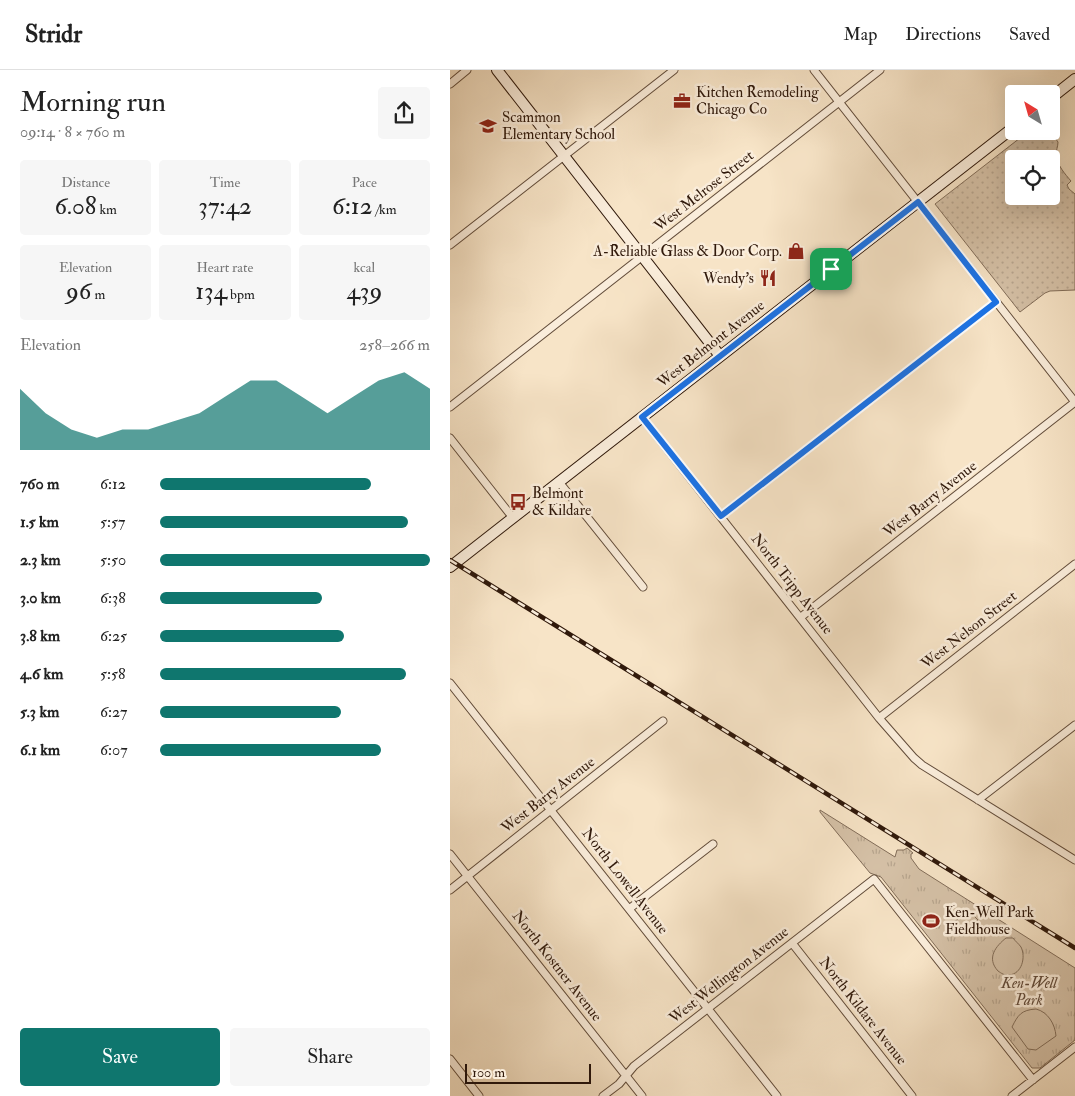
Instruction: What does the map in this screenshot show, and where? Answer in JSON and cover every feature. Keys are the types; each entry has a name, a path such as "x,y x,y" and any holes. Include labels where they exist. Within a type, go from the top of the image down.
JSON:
{"main road":[{"path":"497,70 720,356"},
{"path":"1060,91 1075,79"},
{"name":"West Belmont Avenue","path":"450,567 1005,134"}],"street":[{"path":"450,84 467,70"},
{"path":"450,244 674,70"},
{"path":"814,70 1075,402"},
{"name":"West Melrose Street","path":"450,408 880,70"},
{"path":"721,516 996,302"},
{"name":"West Barry Avenue","path":"801,618 1075,402"},
{"name":"North Tripp Avenue","path":"642,417 879,718 914,758 922,765 1075,860"},
{"path":"450,438 513,518"},
{"path":"559,482 643,587"},
{"name":"West Nelson Street","path":"879,718 1075,564"},
{"name":"North Lowell Avenue","path":"450,682 777,1096"},
{"name":"West Barry Avenue","path":"450,890 664,721"},
{"path":"978,800 1075,725"},
{"path":"629,908 713,844"},
{"name":"North Kostner Avenue","path":"450,854 642,1096"},
{"name":"West Wellington Avenue","path":"603,1096 619,1084 634,1066 874,879 1033,1080"},
{"name":"North Kildare Avenue","path":"792,943 912,1096"},
{"path":"1012,1096 1075,1047"},
{"path":"450,1059 479,1096"}],"green space":[{"path":"1017,140 1057,140 1057,150 1005,150 1005,205 1060,205 1060,166 1071,181 1067,185 1069,189 1075,194 1075,290 1045,293 1020,312 935,204"},
{"name":"Ken-Well Park","path":"820,810 895,857 897,850 907,848 913,853 911,858 919,869 1075,968 1075,1040 1040,1068 1032,1068 881,877 870,873"},
{"path":"968,910 978,920 959,936 950,926"},
{"path":"1006,938 1013,938 1021,947 1023,955 1022,964 1017,972 1008,975 998,971 993,961 996,949"},
{"path":"1036,1009 1050,1019 1056,1036 1036,1050 1028,1049 1012,1027 1021,1014"}],"railway":[{"path":"450,560 1075,948"}],"place":[{"name":"Kitchen Remodeling Chicago Co","path":"682,101"},
{"name":"Scammon Elementary School","path":"488,126"},
{"name":"A-Reliable Glass & Door Corp.","path":"796,251"},
{"name":"Wendy's","path":"768,278"},
{"name":"Belmont & Kildare","path":"518,502"},
{"name":"Ken-Well Park Fieldhouse","path":"931,921"}],"route":[{"path":"918,202 996,302 721,516 642,417 831,269 918,202"}]}
